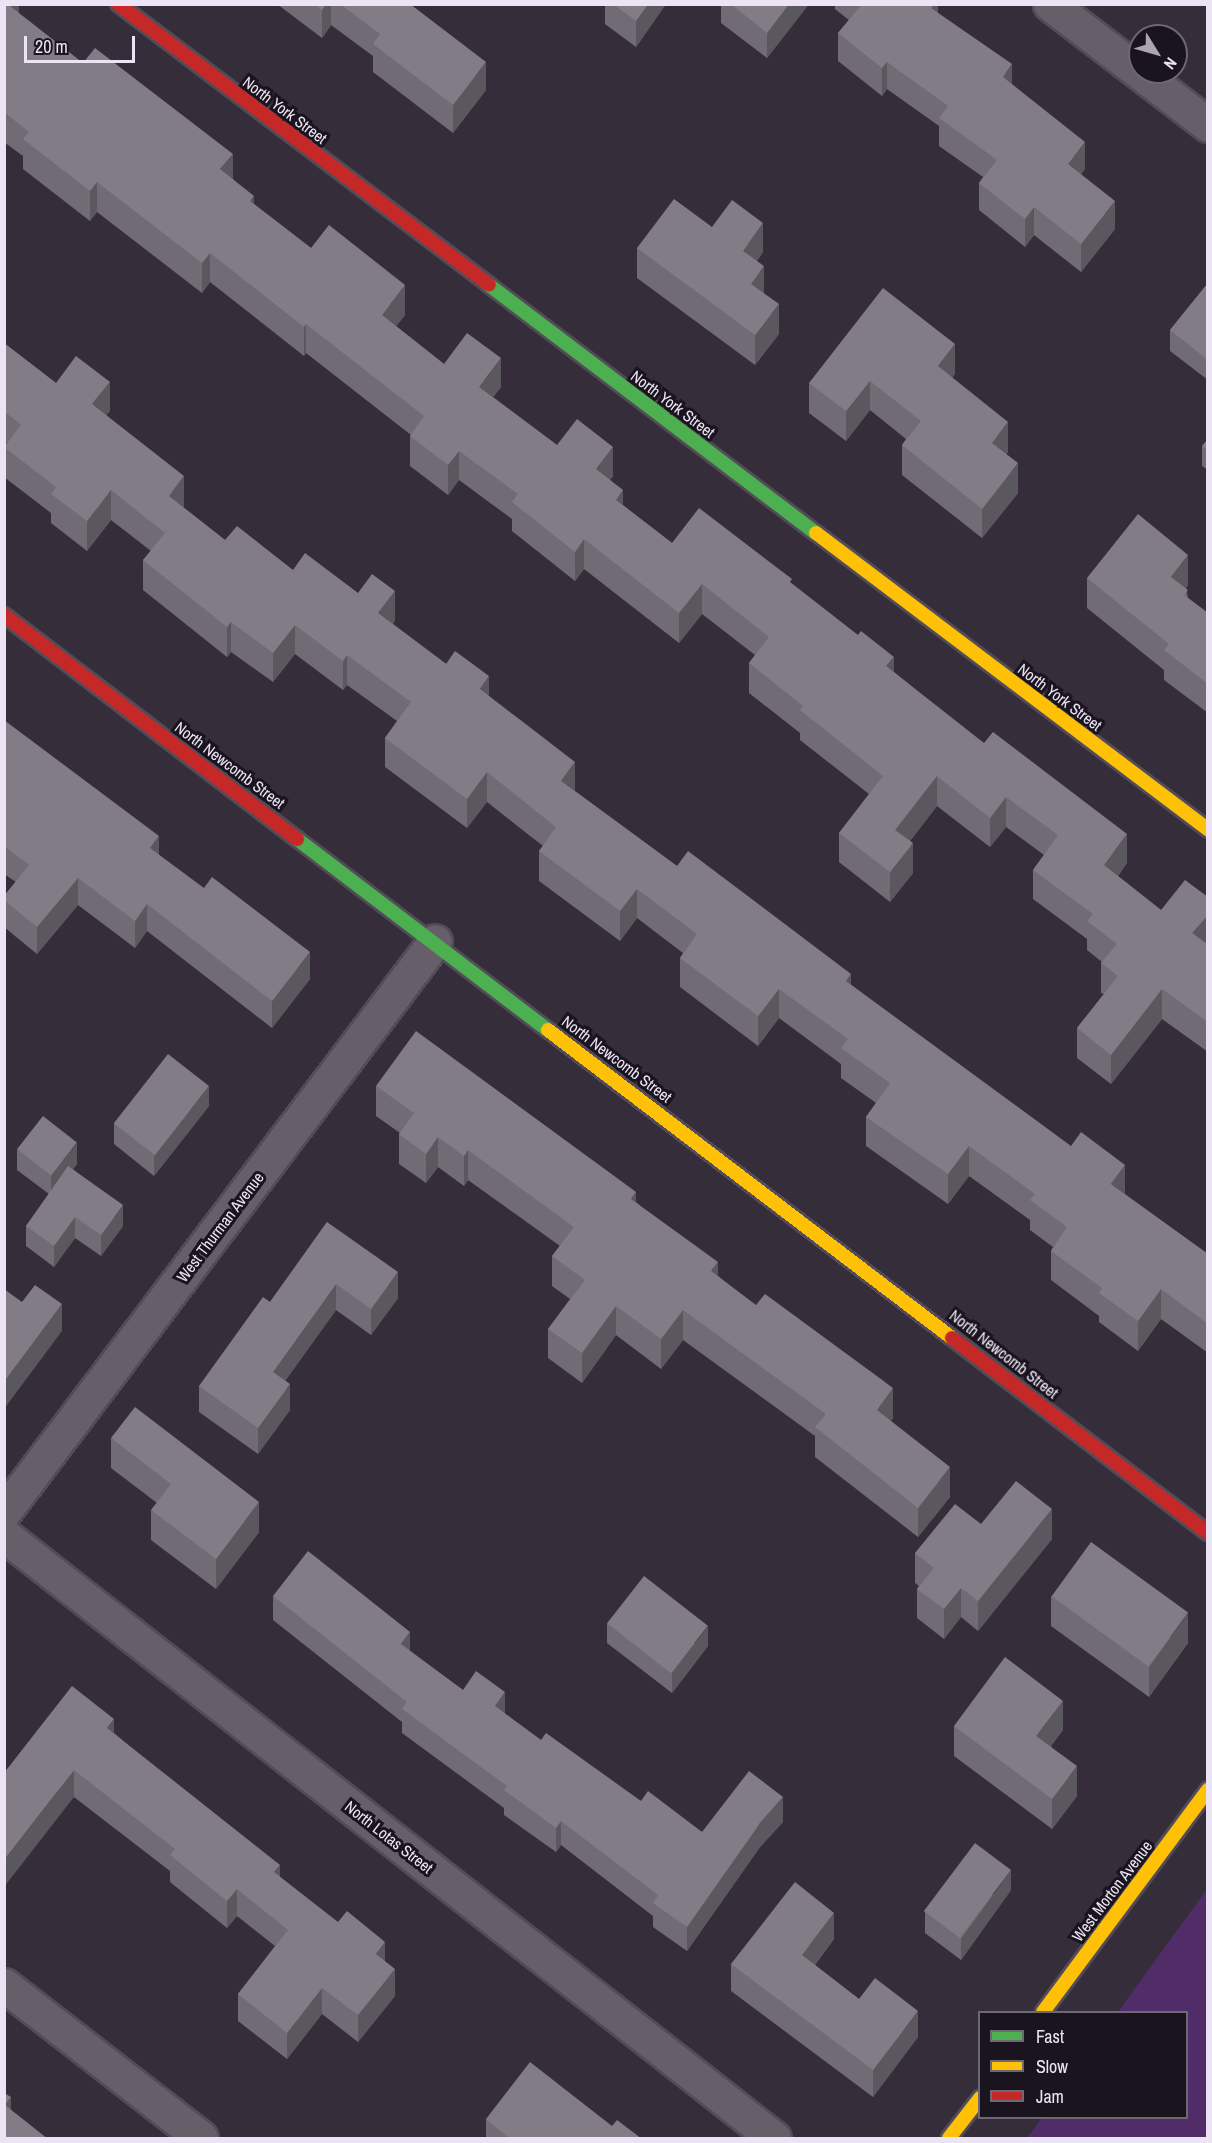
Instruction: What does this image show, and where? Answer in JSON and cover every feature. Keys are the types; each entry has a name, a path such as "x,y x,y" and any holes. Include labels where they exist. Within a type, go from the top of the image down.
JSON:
{"main road":[{"name":"North York Street","path":"118,4 1208,830"},
{"name":"North Newcomb Street","path":"4,615 435,941 1208,1533"},
{"name":"West Morton Avenue","path":"1044,2011 1208,1790"},
{"path":"949,2139 978,2101"}],"street":[{"path":"1050,4 1208,125"},
{"name":"West Thurman Avenue","path":"4,1512 435,941"},
{"name":"North Lotas Street","path":"4,1535 774,2139"},
{"path":"4,1985 201,2139"}],"shaded area":[{"path":"1207,1889 1207,2138 1027,2138 1041,2119 1188,2119 1188,2011 1119,2011"}],"building":[{"path":"4,4 11,4 10,6 83,63 95,48 233,154 220,169 254,196 250,201 311,248 329,225 405,285 382,315 444,364 467,333 501,358 479,387 557,445 577,419 613,447 596,469 623,490 616,500 672,543 699,508 792,579 790,582 858,635 861,631 894,657 886,666 984,743 993,732 1127,834 1104,865 1161,910 1185,880 1208,897 1208,915 1192,933 1208,945 1208,1022 1162,989 1111,1055 1077,1028 1118,976 1101,963 1117,944 1087,921 1093,914 1033,870 1058,835 1006,797 990,818 937,776 895,830 913,843 890,872 839,833 883,776 800,710 803,706 749,663 769,637 702,584 679,613 584,539 575,552 512,502 518,494 459,451 448,465 410,436 424,416 306,324 304,327 210,253 202,263 97,182 90,191 23,139 29,132 4,112"},
{"path":"314,4 326,4 322,10"},
{"path":"340,4 410,4 486,62 453,105 373,44 380,34"},
{"path":"613,4 648,4 636,21"},
{"path":"731,4 789,4 767,33"},
{"path":"862,4 934,4 931,8 1012,64 1003,77 1085,142 1068,164 1115,201 1081,244 1034,207 1025,219 979,183 997,160 939,118 948,106 887,62 882,68 838,33"},
{"path":"674,199 712,227 732,200 763,223 743,251 764,266 751,284 779,304 755,335 637,248"},
{"path":"1208,283 1208,360 1170,330"},
{"path":"883,288 955,344 938,366 1008,422 992,443 1018,463 982,509 902,445 921,421 870,381 846,411 809,383"},
{"path":"4,343 56,383 76,356 110,382 92,404 184,476 169,496 225,540 237,526 293,570 305,553 358,593 372,574 395,591 378,613 446,664 455,651 489,676 480,689 575,762 561,781 677,866 688,851 851,974 846,981 1071,1146 1081,1132 1125,1165 1111,1184 1208,1254 1208,1324 1161,1289 1138,1321 1099,1293 1102,1288 1051,1251 1067,1227 1030,1200 1035,1194 969,1146 948,1174 866,1117 890,1083 841,1048 848,1039 779,989 758,1016 680,958 697,934 637,889 620,911 539,851 556,827 487,772 467,799 385,738 411,702 347,655 343,661 295,625 273,653 231,622 227,627 143,560 165,533 111,490 87,521 51,494 56,487 4,447 21,425 4,411"},
{"path":"1208,439 1208,450 1202,446"},
{"path":"1138,514 1188,555 1171,577 1188,590 1184,595 1208,613 1208,684 1164,650 1169,644 1087,578"},
{"path":"4,720 159,836 150,848 204,888 212,877 310,952 272,1001 147,904 135,921 78,878 37,927 4,900 4,896 29,865 4,846 4,821 7,818 4,816"},
{"path":"416,1031 636,1192 631,1199 718,1262 711,1271 756,1305 765,1294 893,1388 877,1410 950,1467 918,1508 815,1427 826,1414 683,1310 661,1339 616,1306 582,1353 548,1329 585,1280 552,1256 574,1227 468,1150 464,1156 438,1137 426,1154 399,1134 414,1113 376,1086"},
{"path":"168,1054 209,1086 155,1155 114,1123"},
{"path":"43,1116 77,1142 51,1176 17,1149"},
{"path":"68,1166 123,1205 101,1235 75,1217 54,1246 26,1226"},
{"path":"327,1222 398,1272 371,1309 336,1284 273,1372 290,1384 258,1428 199,1386 263,1297 270,1302"},
{"path":"35,1285 62,1304 4,1382 4,1289 22,1302"},
{"path":"135,1407 259,1502 216,1559 151,1510 171,1484 111,1438"},
{"path":"1016,1481 1052,1509 978,1601 961,1588 944,1609 917,1589 934,1568 915,1553 955,1504 981,1524"},
{"path":"1091,1542 1188,1613 1149,1667 1052,1596"},
{"path":"308,1551 410,1632 401,1644 463,1690 476,1671 505,1692 495,1706 541,1740 546,1733 641,1801 648,1791 702,1832 749,1771 783,1797 760,1823 687,1927 653,1903 658,1895 561,1821 556,1828 504,1790 507,1786 402,1709 407,1702 273,1596"},
{"path":"644,1576 708,1626 671,1673 607,1623"},
{"path":"1005,1657 1063,1701 1036,1736 1077,1766 1052,1799 954,1726"},
{"path":"72,1686 114,1719 107,1728 280,1865 274,1872 338,1922 347,1911 385,1942 376,1954 395,1969 358,2015 322,1988 287,2033 238,1994 288,1930 237,1889 227,1901 170,1855 175,1849 74,1770 4,1860 4,1773"},
{"path":"975,1843 1011,1870 960,1938 924,1911"},
{"path":"795,1882 834,1913 802,1955 859,1999 875,1978 918,2011 873,2070 731,1964"},
{"path":"530,2062 612,2126 617,2120 642,2139 510,2139 486,2119"},
{"path":"4,2093 11,2097 5,2105 48,2139 4,2139"}],"traffic: fast":[{"path":"489,285 816,533"},
{"path":"297,839 548,1030"}],"traffic: slow":[{"path":"816,533 1208,830"},
{"path":"548,1030 952,1338"},
{"path":"1044,2011 1208,1790"},
{"path":"949,2138 978,2101"}],"traffic: jam":[{"path":"118,4 489,285"},
{"path":"4,615 297,839"},
{"path":"952,1338 1208,1533"}]}
